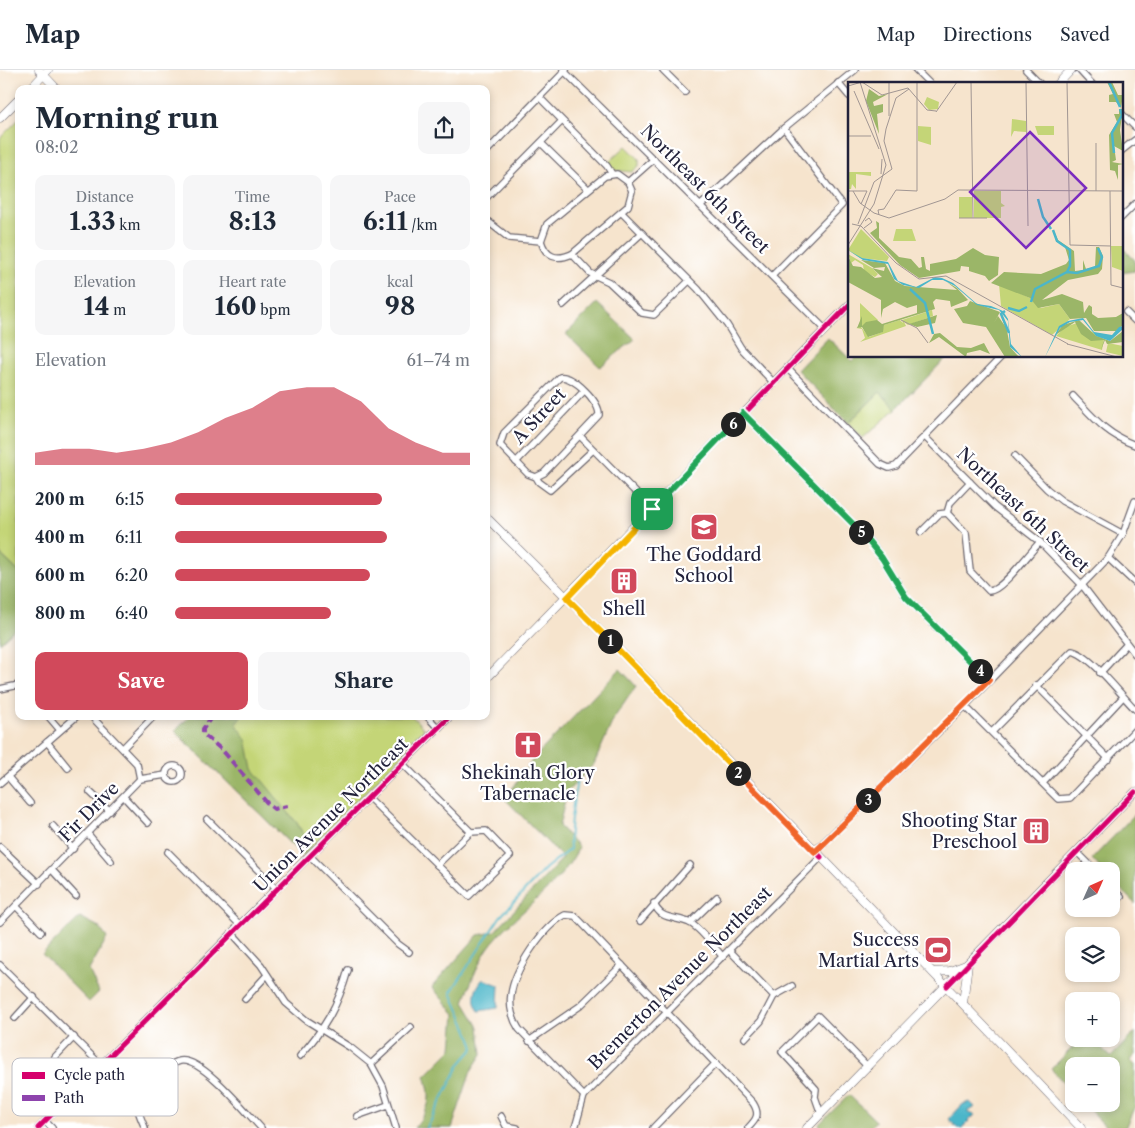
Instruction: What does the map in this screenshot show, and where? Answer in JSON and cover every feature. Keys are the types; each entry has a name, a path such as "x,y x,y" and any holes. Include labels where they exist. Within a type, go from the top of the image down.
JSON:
{"main road":[{"path":"1060,82 1071,70"},
{"path":"33,85 43,72 54,85"},
{"path":"0,118 15,104"},
{"path":"490,675 567,598 848,306"},
{"path":"490,522 567,598 947,986 1081,1128"},
{"name":"Union Avenue Northeast","path":"232,933 446,720"},
{"path":"807,1128 1135,792"},
{"path":"933,972 950,971 968,964"},
{"path":"963,1003 968,964"}],"street":[{"path":"662,70 685,92"},
{"path":"701,205 784,128 854,70"},
{"path":"916,70 928,82"},
{"path":"1026,70 1038,82"},
{"path":"1079,70 1090,82"},
{"path":"490,148 564,71"},
{"name":"Northeast 6th Street","path":"564,71 825,329"},
{"path":"838,83 848,95"},
{"path":"540,98 561,122 607,166 612,174 623,177 628,182 631,195 628,206 572,254 564,258 552,257 544,250 541,241 547,224 588,189 612,174"},
{"path":"1122,114 1135,127"},
{"path":"490,194 561,122"},
{"path":"772,276 842,205 784,128"},
{"path":"1122,150 1135,140"},
{"path":"541,143 588,189"},
{"path":"628,182 654,159"},
{"path":"1122,217 1135,204"},
{"path":"621,212 689,281 727,325 741,348 773,382"},
{"path":"490,223 509,238 541,241"},
{"path":"563,305 642,233"},
{"path":"572,254 596,276 609,282 642,313 654,315 689,281"},
{"path":"1126,312 1135,321"},
{"path":"787,368 880,464 889,468 896,466 1000,358"},
{"path":"536,477 544,473 580,436 597,418 599,411 596,403 571,379 564,376 557,379 504,434 500,441 502,448 528,474 536,477 547,490 554,489 593,450"},
{"name":"A Street","path":"516,462 584,391"},
{"path":"1074,396 1113,436 1135,445"},
{"path":"743,413 865,536 882,558 906,597 989,680"},
{"path":"580,436 652,509"},
{"name":"Northeast 6th Street","path":"925,437 995,507 1040,542 1082,585 1126,645 1135,654"},
{"path":"1015,456 1047,490 1062,501 1123,534"},
{"path":"946,512 950,503 970,482"},
{"name":"Bremerton Avenue Northeast","path":"584,1096 723,957 818,854 1108,558 1123,534 1135,501"},
{"path":"921,532 939,514 946,512"},
{"path":"946,512 966,533 970,571 988,591 993,591 1006,581 1040,542"},
{"path":"1108,558 1135,583"},
{"path":"1100,672 1126,645"},
{"path":"992,732 1072,651 1082,654 1135,709"},
{"path":"0,689 15,686"},
{"path":"1036,686 1109,758"},
{"path":"1042,783 1124,697"},
{"path":"965,706 1058,799 1064,800 1070,798 1135,730"},
{"path":"51,720 60,730"},
{"path":"0,784 72,720"},
{"name":"Fir Drive","path":"0,922 140,779 137,764 95,720"},
{"path":"123,748 150,720"},
{"path":"431,720 438,728"},
{"path":"47,742 68,768"},
{"path":"402,763 471,832"},
{"path":"140,779 166,775"},
{"path":"8,777 30,803"},
{"path":"90,792 110,811"},
{"path":"124,797 148,824"},
{"path":"368,797 469,896 510,856 486,831 471,832 438,865"},
{"path":"207,819 277,889"},
{"path":"53,826 73,849"},
{"path":"88,834 111,861"},
{"path":"1,850 38,884"},
{"path":"168,852 240,924"},
{"path":"1077,852 1087,862"},
{"path":"310,856 398,944 409,952"},
{"path":"640,920 690,865"},
{"path":"52,870 76,896"},
{"path":"690,923 717,897"},
{"path":"654,903 656,909 662,915 690,923 723,957"},
{"path":"16,906 41,932"},
{"path":"576,1128 584,1096 529,1040 514,1022 512,1012 512,989 530,949 562,917 570,915 580,921 753,1103 758,1113 756,1120 748,1128"},
{"path":"107,1058 232,933 261,965 286,1003 306,1020 352,1048 371,1064 383,1086 396,1128"},
{"path":"729,950 774,996"},
{"path":"0,965 94,1058"},
{"path":"529,1040 575,1010 622,965"},
{"path":"300,1056 322,1031 343,987 348,970"},
{"path":"244,1000 267,975"},
{"path":"745,1038 762,1021 774,996 792,986"},
{"path":"15,1018 34,997"},
{"path":"821,1114 816,1102 816,1089 782,1052 818,1016 868,1067"},
{"path":"371,1064 410,1026"},
{"path":"55,1057 74,1037"},
{"path":"178,1062 190,1061 204,1070 261,1128"},
{"path":"653,1128 716,1064"},
{"path":"357,1116 388,1105"},
{"path":"38,1128 50,1116"},
{"path":"140,1116 145,1128"},
{"path":"501,1116 505,1127 517,1128"},
{"path":"45,1121 52,1128"}],"green space":[{"path":"15,123 15,568 0,554 0,138"},
{"path":"626,146 639,159 639,166 632,172 611,170 608,163"},
{"path":"1122,247 1135,260 1135,271 1122,273"},
{"path":"597,303 635,339 600,367 566,334"},
{"path":"828,338 852,361 855,358 946,358 896,409 880,392 848,423 797,370"},
{"path":"880,392 896,409 863,438 848,423"},
{"path":"0,554 15,568 15,629 0,643"},
{"path":"620,669 636,686 614,718 594,764 567,792 559,826 579,847 563,872 493,942 470,984 464,1002 479,1027 482,1054 471,1071 452,1128 414,1128 423,1116 428,1104 429,1091 425,1076 452,1049 455,1014 432,987 478,935 494,932 563,858 505,799 534,758"},
{"path":"186,720 416,720 426,731 303,856 175,731"},
{"path":"186,720 239,720 236,724 247,739 253,769 297,823 311,847 303,856 175,731"},
{"path":"1135,814 1135,904 1120,888 1120,862 1095,862 1092,859"},
{"path":"80,917 99,927 107,938 89,970 99,992 89,1002 42,954"},
{"path":"1135,1032 1135,1055 1130,1060 1135,1065 1135,1106 1125,1128 1107,1128 1092,1112 1120,1112 1120,1057 1111,1057"},
{"path":"1073,1047 1100,1047 1111,1057 1065,1057 1065,1084 1051,1069"},
{"path":"849,1095 876,1121 869,1128 822,1128 819,1124"}],"water":[{"path":"483,979 499,985 498,1008 479,1011 475,1003 475,994"},
{"path":"970,1102 975,1107 968,1111 968,1113 975,1115 962,1128 957,1128 949,1119 963,1104"}],"waterway":[{"path":"427,1128 460,1064 474,1048 451,992 500,917 546,868 570,849 571,823 577,779"}],"marked path":[{"path":"209,720 203,729 203,734 223,751 268,804 274,809 287,806"}],"cycle path":[{"path":"604,559 848,306"},
{"path":"567,598 821,857"},
{"path":"108,1058 446,720"},
{"path":"947,986 1135,792"},
{"path":"38,1128 50,1116"}],"place":[{"name":"The Goddard School","path":"704,527"},
{"name":"Shell","path":"624,581"},
{"name":"Shekinah Glory Tabernacle","path":"528,745"},
{"name":"Shooting Star Preschool","path":"1036,831"},
{"name":"Success Martial Arts","path":"938,950"}],"route":[{"path":"743,413 865,536 882,558 906,597 989,680 965,706 815,852 567,598 652,509 743,413"}]}
